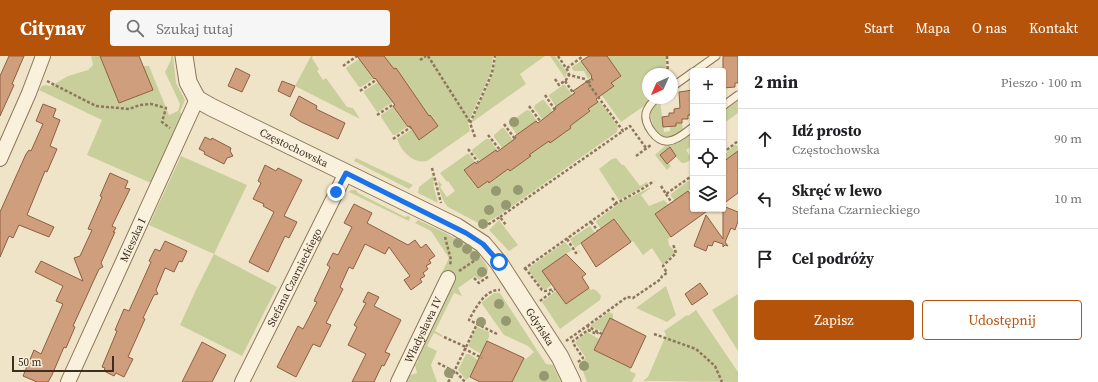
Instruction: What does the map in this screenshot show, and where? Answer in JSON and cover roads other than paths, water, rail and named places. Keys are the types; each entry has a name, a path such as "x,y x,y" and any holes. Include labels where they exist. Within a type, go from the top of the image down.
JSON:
{"street":[{"path":"0,159 29,93 43,56"},
{"path":"184,56 188,82 197,98"},
{"name":"Mieszka I","path":"68,382 197,98"},
{"name":"Częstochowska","path":"197,98 211,107 466,233 488,250 498,273"},
{"name":"Stefana Czarnieckiego","path":"242,382 346,173"},
{"name":"Gdyńska","path":"498,273 560,357 572,382"},
{"name":"Władysława IV","path":"398,382 448,278"}],"lane":[{"path":"700,68 716,56"},
{"path":"678,83 690,75"},
{"path":"726,104 738,95"},
{"path":"650,104 646,112 646,119 651,131 663,141 673,140 690,129"}]}
